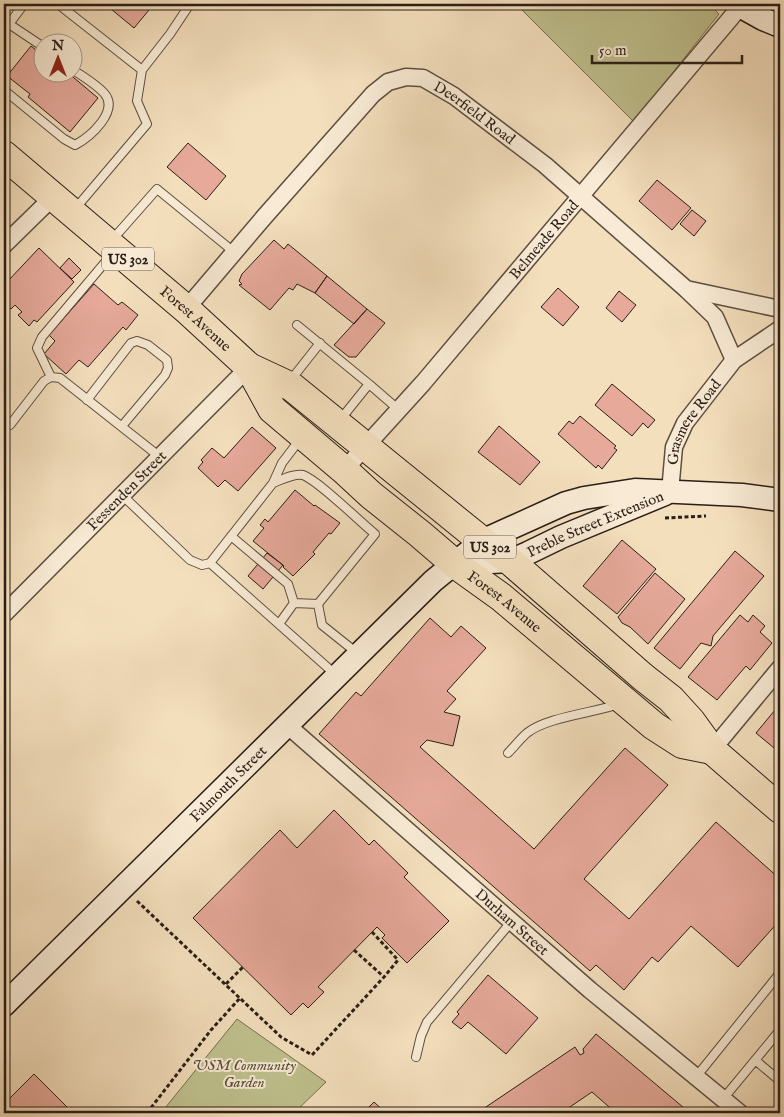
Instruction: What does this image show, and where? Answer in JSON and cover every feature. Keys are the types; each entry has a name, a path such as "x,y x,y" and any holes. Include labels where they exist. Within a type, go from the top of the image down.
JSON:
{"highway":[{"name":"Forest Avenue","path":"4,155 186,309 249,367 287,385 338,423 482,541 510,561 643,677 671,699 691,721 712,750 780,809"},
{"name":"Forest Avenue","path":"249,367 272,409 455,564 501,597 654,726 682,744 712,750"}],"main road":[{"path":"738,5 780,26"},
{"name":"Preble Street Extension","path":"455,564 482,541 566,503 601,494 635,490 742,494 780,500"},
{"name":"Preble Street Extension","path":"455,564 510,561 561,537 670,492"},
{"name":"Falmouth Street","path":"4,1005 433,581 455,564"}],"street":[{"name":"Belmeade Road","path":"344,470 423,383 738,5"},
{"name":"Deerfield Road","path":"186,309 373,94 388,82 406,77 423,78 454,96 545,165 686,289 780,310"},
{"path":"4,245 63,204"},
{"path":"686,289 714,317 734,360"},
{"name":"Grasmere Road","path":"670,492 674,447 686,423 734,360 780,329"},
{"name":"Fessenden Street","path":"4,614 249,367"},
{"path":"712,750 780,668"},
{"name":"Durham Street","path":"287,725 590,990 740,1113"}],"lane":[{"path":"24,4 6,26 32,40"},
{"path":"58,4 142,70"},
{"path":"63,204 147,124 137,101 142,70 190,4"},
{"path":"4,90 64,139 75,145 85,140 106,117 109,104 105,94 82,77"},
{"path":"51,377 37,348 42,337 157,189 234,252"},
{"path":"297,325 399,410"},
{"path":"87,400 132,343 137,341 148,345 167,360 168,368 165,375 122,426"},
{"path":"287,385 320,343"},
{"path":"10,425 44,381 51,377 60,378 160,457"},
{"path":"338,423 369,384"},
{"path":"122,495 190,560 202,565 210,563 273,483 282,464 304,436"},
{"path":"273,483 302,475 316,483 375,534 318,604 322,625 359,654"},
{"path":"231,536 288,584 294,603"},
{"path":"210,563 337,676"},
{"path":"294,603 318,604"},
{"path":"279,624 294,603"},
{"path":"508,753 527,733 548,722 602,709 625,701"},
{"path":"416,1057 421,1036 427,1022 512,921"},
{"path":"696,1077 780,973"},
{"path":"722,1099 780,1030"},
{"path":"755,1060 780,1081"}],"path":[{"path":"657,518 714,516"},
{"path":"122,888 226,984 280,1037 312,1055 384,978 398,960 372,932"},
{"path":"354,950 384,978"},
{"path":"226,984 243,967"},
{"path":"147,1113 212,1030 240,998"}],"green space":[{"path":"516,4 709,4 719,14 634,122"},
{"name":"USM Community Garden","path":"237,1019 326,1082 294,1113 161,1113"}],"building":[{"path":"105,4 154,4 134,28"},
{"path":"31,46 32,82 79,82 98,98 70,132 28,97 30,94 7,76"},
{"path":"188,143 226,176 206,200 167,167"},
{"path":"657,180 691,208 672,230 639,201"},
{"path":"692,210 706,221 694,236 680,224"},
{"path":"274,240 284,249 288,244 327,276 315,293 297,284 293,290 289,288 270,310 239,285 242,284 239,281 242,274"},
{"path":"39,248 74,282 37,322 34,320 29,326 18,315 22,312 15,305 11,309 4,302 4,289 8,284 7,282"},
{"path":"69,258 81,270 72,279 60,268"},
{"path":"327,276 367,309 354,324 315,293"},
{"path":"94,284 118,305 122,302 138,315 126,330 123,327 88,367 79,360 66,374 44,354 55,341 49,335"},
{"path":"558,288 579,307 563,326 541,307"},
{"path":"619,291 636,305 622,322 606,308"},
{"path":"367,309 385,323 356,357 349,357 334,345"},
{"path":"612,384 655,420 648,428 643,423 632,436 595,405"},
{"path":"580,416 616,446 614,448 617,450 602,469 598,465 596,468 558,434 569,421 573,424"},
{"path":"499,426 540,462 520,485 478,452"},
{"path":"252,427 276,448 238,491 225,480 218,487 198,468 203,462 201,460 212,448 224,458"},
{"path":"295,490 314,506 340,523 313,552 315,554 293,576 284,566 253,541 264,528 260,525 265,519 268,522"},
{"path":"622,540 656,569 617,614 583,586"},
{"path":"735,551 764,576 713,636 711,646 701,643 680,669 654,648"},
{"path":"267,553 283,565 263,589 248,576"},
{"path":"655,573 685,599 648,644 630,627 622,623 618,617"},
{"path":"740,615 748,622 753,615 765,626 760,632 772,643 750,670 746,666 717,700 688,677"},
{"path":"430,618 451,637 461,626 486,648 447,691 456,699 444,712 460,716 453,746 427,740 420,747 534,849 625,748 668,785 584,879 629,919 716,822 780,879 780,920 738,967 691,926 658,962 652,957 624,990 596,965 590,971 319,734 356,692 361,696"},
{"path":"780,704 780,753 756,733"},
{"path":"334,810 369,845 374,840 408,873 404,877 449,921 407,963 382,938 385,935 377,927 318,987 324,992 308,1008 303,1003 291,1015 193,918 280,830 297,848"},
{"path":"488,975 538,1018 506,1054 468,1022 461,1029 452,1022 459,1014 457,1012"},
{"path":"596,1034 690,1113 616,1113 592,1092 561,1113 477,1113 575,1047 580,1055 584,1053 583,1049"},
{"path":"34,1074 73,1113 4,1113 4,1104"},
{"path":"374,1102 386,1113 360,1113 365,1108 367,1109"}]}
